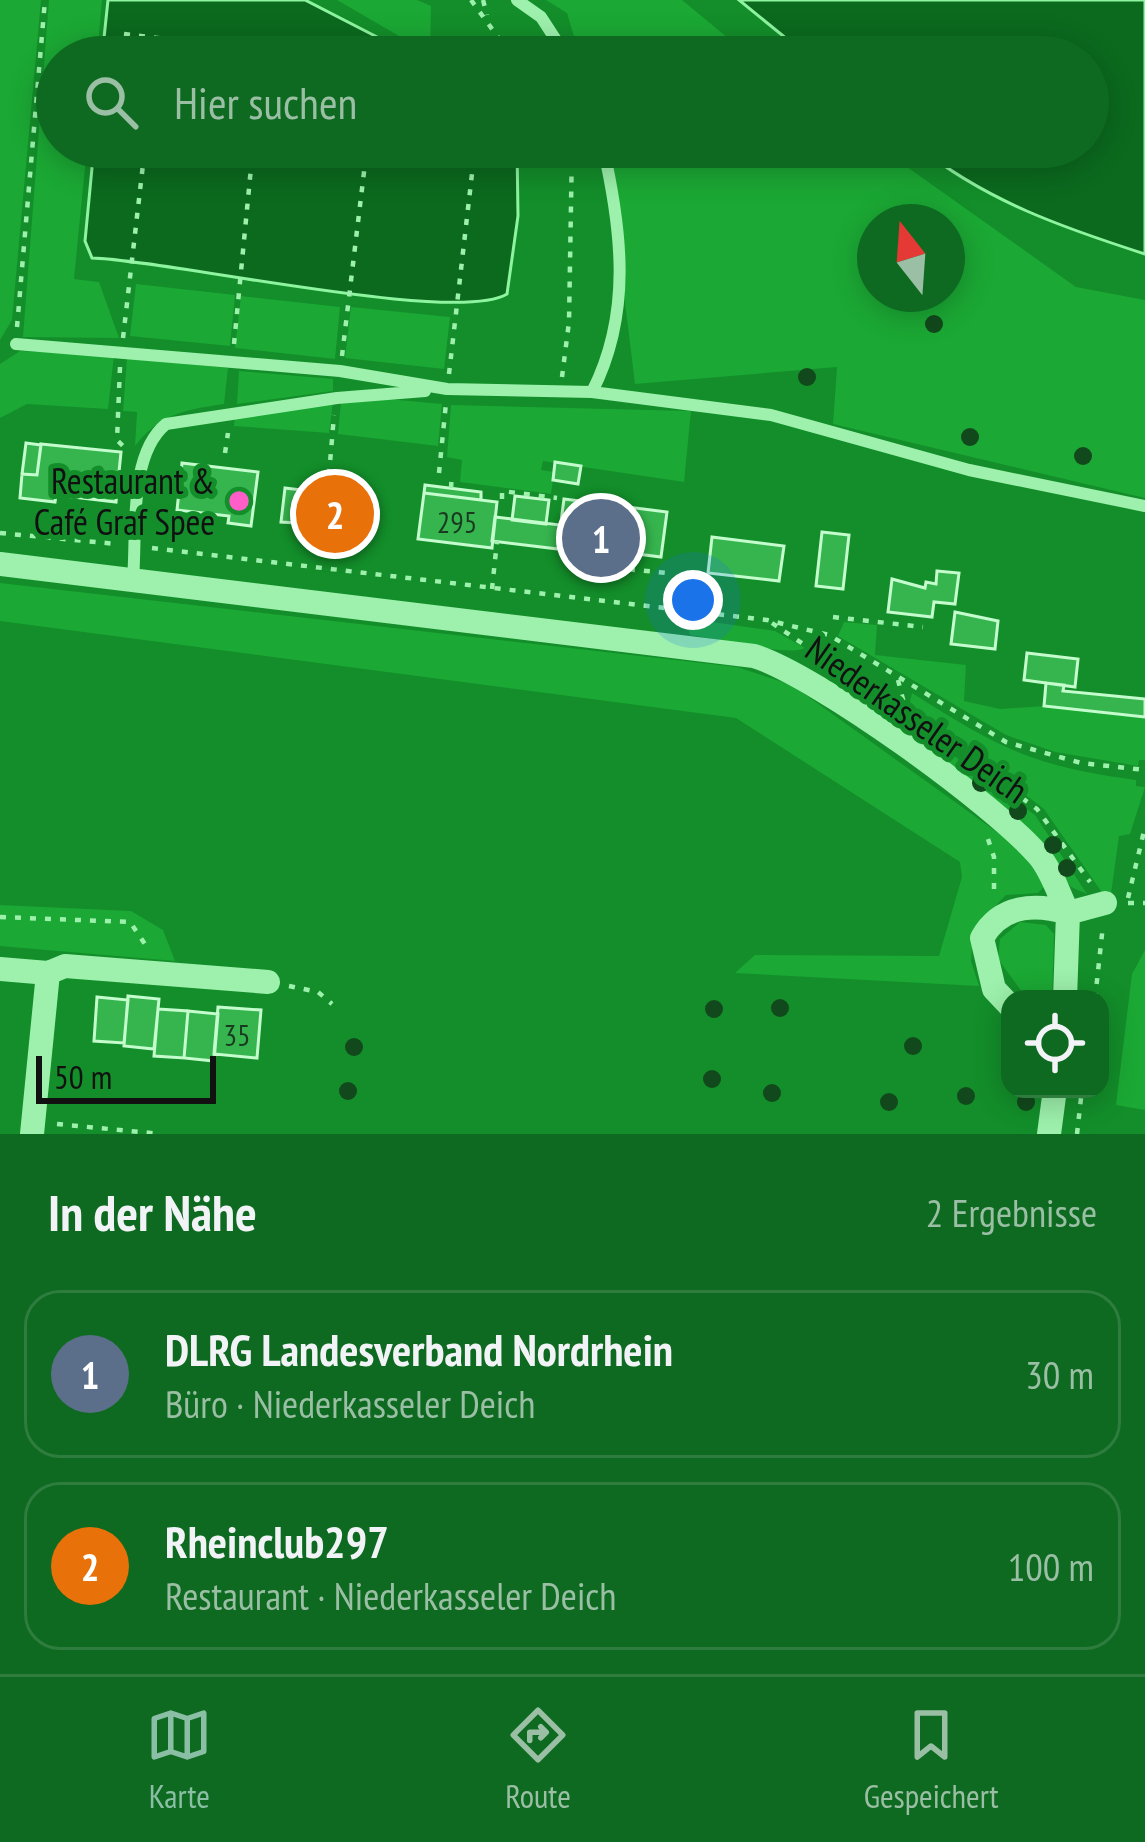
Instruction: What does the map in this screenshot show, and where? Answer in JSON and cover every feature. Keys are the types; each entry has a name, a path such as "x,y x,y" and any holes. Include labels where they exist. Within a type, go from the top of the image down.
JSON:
{"street":[{"name":"Niederkasseler Deich","path":"0,564 701,649 788,666 1007,824 1042,859 1068,913"},
{"path":"1001,996 983,961 982,938 991,922 1014,909 1068,913 1116,903"},
{"path":"1065,990 1068,913"},
{"path":"0,969 48,973 64,966 268,982"},
{"path":"33,1128 48,973"},
{"path":"1049,1134 1053,1098"}],"lane":[{"path":"517,0 541,16 554,36"},
{"path":"592,392 618,330 616,218 607,168"},
{"path":"16,344 340,371 447,389 592,392 771,415 969,470 1145,506"},
{"path":"134,580 142,465 153,435 187,417 447,389"}],"path":[{"path":"42,36 45,0"},
{"path":"472,0 487,15"},
{"path":"483,0 498,36"},
{"path":"124,34 146,36"},
{"path":"16,344 36,107"},
{"path":"123,341 143,168"},
{"path":"233,352 251,168"},
{"path":"341,359 364,168"},
{"path":"450,370 473,168"},
{"path":"559,394 569,322 572,168"},
{"path":"121,359 117,440 142,465"},
{"path":"328,475 335,404"},
{"path":"439,473 445,406"},
{"path":"225,453 228,430"},
{"path":"451,488 452,474"},
{"path":"502,499 502,491 557,498"},
{"path":"0,532 767,620 829,635 1006,742 1081,764 1145,770"},
{"path":"492,591 497,542"},
{"path":"574,563 668,573"},
{"path":"833,617 922,627"},
{"path":"898,679 907,715"},
{"path":"1097,990 1116,903 1145,827"},
{"path":"987,838 994,857 991,922"},
{"path":"0,917 130,922 148,943 154,973"},
{"path":"268,982 318,992 332,1004"},
{"path":"1077,1134 1081,1098"},
{"path":"33,1128 161,1134"}],"shaded area":[{"path":"0,0 41,0 12,320 0,340"},
{"path":"49,0 102,0 99,36 46,36"},
{"path":"108,0 305,0 375,36 104,36"},
{"path":"337,0 417,0 431,6 430,36 399,36"},
{"path":"546,0 682,0 726,36 574,36 567,13"},
{"path":"739,0 1145,0 1145,254 1056,223 999,198 948,168 1109,168 1109,36 783,36"},
{"path":"36,168 85,168 74,279 99,282 119,338 23,337"},
{"path":"92,168 517,168 518,216 507,294 478,301 373,297 92,258 85,241"},
{"path":"609,168 909,168 959,204 857,204 857,312 965,312 965,208 1076,287 1145,300 1145,498 833,424 837,367 635,384"},
{"path":"136,284 235,295 230,346 130,336"},
{"path":"241,296 340,307 335,359 235,348"},
{"path":"351,307 450,317 444,369 345,358"},
{"path":"20,351 114,355 108,409 27,404 0,418 0,364"},
{"path":"127,358 228,368 224,404 174,415 135,446 137,412 123,411"},
{"path":"239,371 333,379 333,391 237,404"},
{"path":"341,401 442,404 438,446 338,434"},
{"path":"333,402 329,433 234,426 235,415"},
{"path":"451,405 691,411 684,482 543,461 541,470 554,472 551,494 460,482 462,460 447,457"},
{"path":"0,583 737,667 792,685 1015,845 1046,885 1038,893 1006,895 973,930 971,961 979,986 735,973 755,955 939,956 962,877 960,862 736,718 0,621"},
{"path":"685,618 775,631 805,648 769,649 690,635"},
{"path":"844,622 877,625 875,655 966,665 964,701 1000,709 1044,706 1145,717 1145,760 1139,760 1138,766 1055,752 1006,735 838,636"},
{"path":"826,662 1035,815 1087,894 1071,887 1026,825 824,671"},
{"path":"912,693 1018,752 1069,768 1136,780 1136,786 1145,787 1130,834 1119,836 1111,894 1103,894 1044,809 909,706"},
{"path":"0,905 131,911 163,930 175,961 0,946"},
{"path":"1020,922 1046,925 1054,934 1052,990 1020,990 998,959 1000,939"},
{"path":"1145,950 1145,1110 1116,1105 1132,974"}],"building":[{"path":"26,443 41,445 37,475 22,474"},
{"path":"41,444 121,452 116,502 56,495 55,502 20,498 22,474 37,475"},
{"path":"555,462 581,466 578,484 553,480"},
{"path":"182,463 258,472 251,526 228,523 229,516 177,510"},
{"path":"425,485 481,492 481,500 424,493"},
{"path":"285,488 351,496 350,526 281,522"},
{"path":"424,493 497,502 492,548 418,539"},
{"path":"515,496 549,500 546,524 512,520"},
{"path":"564,499 667,512 661,557 558,544"},
{"path":"495,517 560,525 558,549 492,541"},
{"path":"822,532 849,535 843,589 816,586"},
{"path":"712,537 784,546 779,581 708,573"},
{"path":"937,571 959,573 955,604 934,602 932,617 888,612 892,579 925,588 926,582 936,584"},
{"path":"955,612 998,621 995,649 951,644"},
{"path":"1027,653 1078,659 1075,687 1024,680"},
{"path":"1046,683 1064,685 1063,691 1145,699 1145,717 1044,706"},
{"path":"128,996 159,999 154,1049 124,1046"},
{"path":"97,997 128,1000 124,1043 94,1041"},
{"path":"218,1007 261,1010 257,1058 214,1054"},
{"path":"158,1009 188,1011 184,1058 154,1056"},
{"path":"188,1011 218,1014 214,1061 184,1058"}],"place":[{"name":"Restaurant & Café Graf Spee","path":"239,501"},
{"name":"Rheinclub297","path":"335,514"},
{"name":"DLRG Landesverband Nordrhein","path":"601,538"}]}
